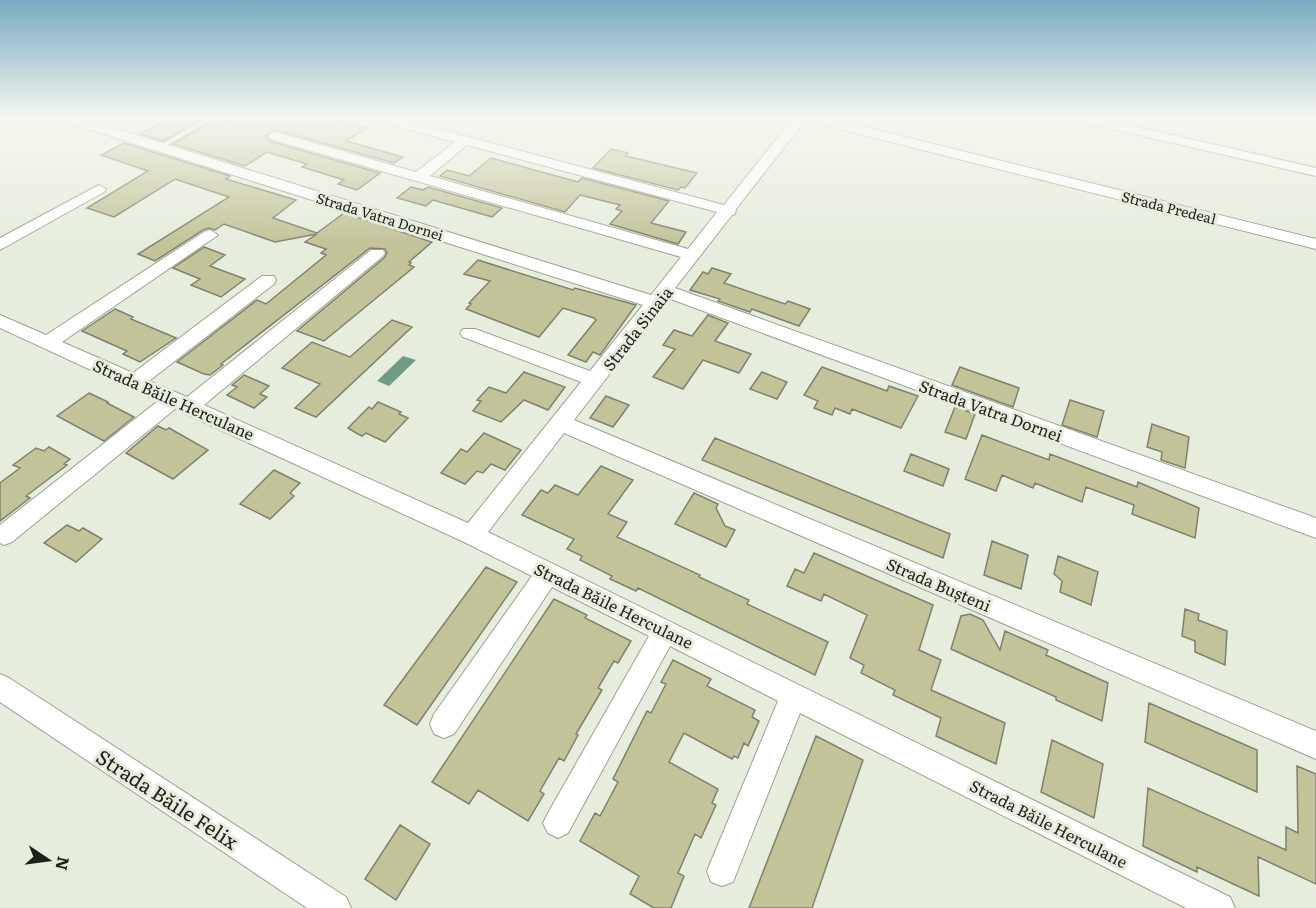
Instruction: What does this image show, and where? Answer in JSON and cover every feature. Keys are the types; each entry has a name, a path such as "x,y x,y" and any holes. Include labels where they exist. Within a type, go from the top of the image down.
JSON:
{"street":[{"name":"Strada Vatra Dornei","path":"205,160 662,297 1316,528"},
{"path":"361,160 694,256"},
{"path":"419,177 440,160"},
{"path":"541,160 729,211"},
{"name":"Strada Sinaia","path":"472,536 768,160"},
{"name":"Strada Predeal","path":"982,160 1316,244"},
{"path":"1266,160 1316,172"},
{"path":"0,245 99,189"},
{"path":"48,342 210,235"},
{"path":"4,535 377,253"},
{"path":"136,381 268,280"},
{"name":"Strada Băile Herculane","path":"0,321 472,536 1219,908"},
{"path":"469,333 596,380"},
{"name":"Strada Bușteni","path":"562,423 1316,745"},
{"path":"444,724 548,573"},
{"path":"558,823 665,631"},
{"name":"Strada Băile Felix","path":"0,687 335,908"},
{"path":"722,871 794,695"}],"shaded area":[{"path":"403,356 416,360 389,386 377,381"}],"building":[{"path":"117,160 180,160 230,176 226,179 296,200 273,218 317,233 344,213 432,242 409,262 411,263 409,265 414,267 324,341 297,331 384,258 387,253 385,249 370,248 210,375 204,374 177,362 257,300 266,304 326,255 321,253 326,249 305,242 317,234 275,242 224,224 215,230 209,228 203,230 155,261 138,254 229,197 175,179 114,217 87,208 148,171"},
{"path":"227,160 254,160 245,166"},
{"path":"295,160 336,160 380,173 357,190 338,184 344,180 302,167 307,164"},
{"path":"488,160 500,160 578,182 582,178 669,201 651,223 686,232 678,244 610,224 622,211 616,209 620,205 580,195 565,212 440,176 447,170 469,176"},
{"path":"600,160 644,160 697,173 685,188 681,187 678,190 593,168"},
{"path":"411,187 423,190 428,187 502,208 492,217 433,200 426,206 397,198"},
{"path":"204,247 225,255 210,266 245,279 221,297 191,285 200,279 173,268"},
{"path":"478,260 573,290 575,288 636,305 600,355 593,352 586,362 568,355 596,320 594,318 563,308 539,337 466,309 490,281 464,274"},
{"path":"712,268 731,274 724,283 785,304 788,301 810,309 799,326 752,309 750,312 718,301 720,299 690,290 703,272 708,274"},
{"path":"115,309 133,317 131,319 176,338 140,362 123,354 127,351 82,331"},
{"path":"708,315 728,323 715,341 751,354 739,373 703,360 683,389 653,377 675,349 663,345 674,330 692,336"},
{"path":"392,320 412,327 316,417 295,408 320,384 282,368 312,342 350,357"},
{"path":"822,367 887,391 889,386 918,396 901,428 852,409 850,414 835,408 832,415 814,408 818,401 804,395"},
{"path":"960,367 1019,388 1013,407 952,385"},
{"path":"524,372 565,387 548,410 524,400 501,422 473,411 481,401 477,400 489,387 506,393"},
{"path":"762,372 787,382 777,399 750,389"},
{"path":"244,375 269,386 260,394 267,397 254,408 227,395 237,387 232,385"},
{"path":"89,393 134,417 104,441 57,416"},
{"path":"606,396 629,405 613,427 590,418"},
{"path":"1070,400 1104,411 1097,437 1062,425"},
{"path":"378,402 401,412 399,414 408,418 385,442 366,433 362,436 348,428 369,407 372,409"},
{"path":"955,407 975,414 966,439 945,432"},
{"path":"1152,424 1189,437 1185,468 1161,460 1162,452 1147,447"},
{"path":"158,426 166,430 169,428 208,450 173,479 126,453"},
{"path":"484,433 521,450 505,470 491,464 483,473 477,471 465,484 441,473 461,449 467,452"},
{"path":"982,435 1049,460 1050,454 1137,487 1138,482 1199,508 1195,538 1132,514 1134,505 1086,487 1082,502 1035,483 1033,488 1002,475 996,491 965,479"},
{"path":"715,438 950,534 943,558 702,460"},
{"path":"49,447 70,459 64,464 67,465 26,496 30,498 0,521 0,483 20,468 13,465 36,448 44,451"},
{"path":"911,454 949,469 943,486 904,471"},
{"path":"601,466 633,480 608,514 627,522 617,537 700,575 699,577 749,600 747,604 828,642 815,675 638,588 636,591 610,579 612,576 580,560 582,556 567,549 574,539 522,515 541,490 548,493 555,485 578,495"},
{"path":"274,470 300,483 290,493 294,496 270,519 240,504"},
{"path":"694,493 718,504 716,508 725,526 735,530 726,547 675,524"},
{"path":"67,525 79,531 83,528 102,539 76,562 44,543"},
{"path":"992,541 1028,555 1021,589 984,575"},
{"path":"814,553 933,605 919,650 941,660 931,690 1005,723 996,764 936,736 941,718 893,695 895,690 861,673 864,665 850,658 867,615 824,594 821,601 787,586 795,569 804,573"},
{"path":"1058,556 1098,572 1091,605 1060,592 1062,581 1054,574"},
{"path":"486,567 517,582 417,725 384,705"},
{"path":"554,599 587,615 585,618 631,641 618,663 614,661 598,688 602,690 576,734 578,735 564,761 559,758 540,791 544,794 528,821 478,790 469,804 432,782"},
{"path":"1185,609 1199,614 1198,620 1227,631 1225,665 1195,652 1195,641 1182,636"},
{"path":"970,614 983,620 1000,650 1005,631 1048,650 1046,655 1108,683 1102,721 1056,700 1056,697 951,649 961,616"},
{"path":"673,660 711,679 707,686 755,710 752,717 759,721 748,746 744,743 738,758 734,756 732,759 684,733 669,762 718,789 712,803 716,805 701,838 695,834 678,873 684,876 671,908 654,908 630,894 639,876 580,841 595,813 600,816 618,782 613,779 647,711 651,713 666,684 661,682"},
{"path":"1149,703 1257,750 1257,792 1145,742"},
{"path":"816,736 863,760 812,908 749,908"},
{"path":"1052,740 1103,764 1094,818 1041,792"},
{"path":"1297,766 1316,774 1316,884 1258,857 1259,896 1197,867 1197,872 1143,846 1148,788 1286,850 1286,827 1298,833"},
{"path":"400,825 430,844 396,900 365,879"}]}
